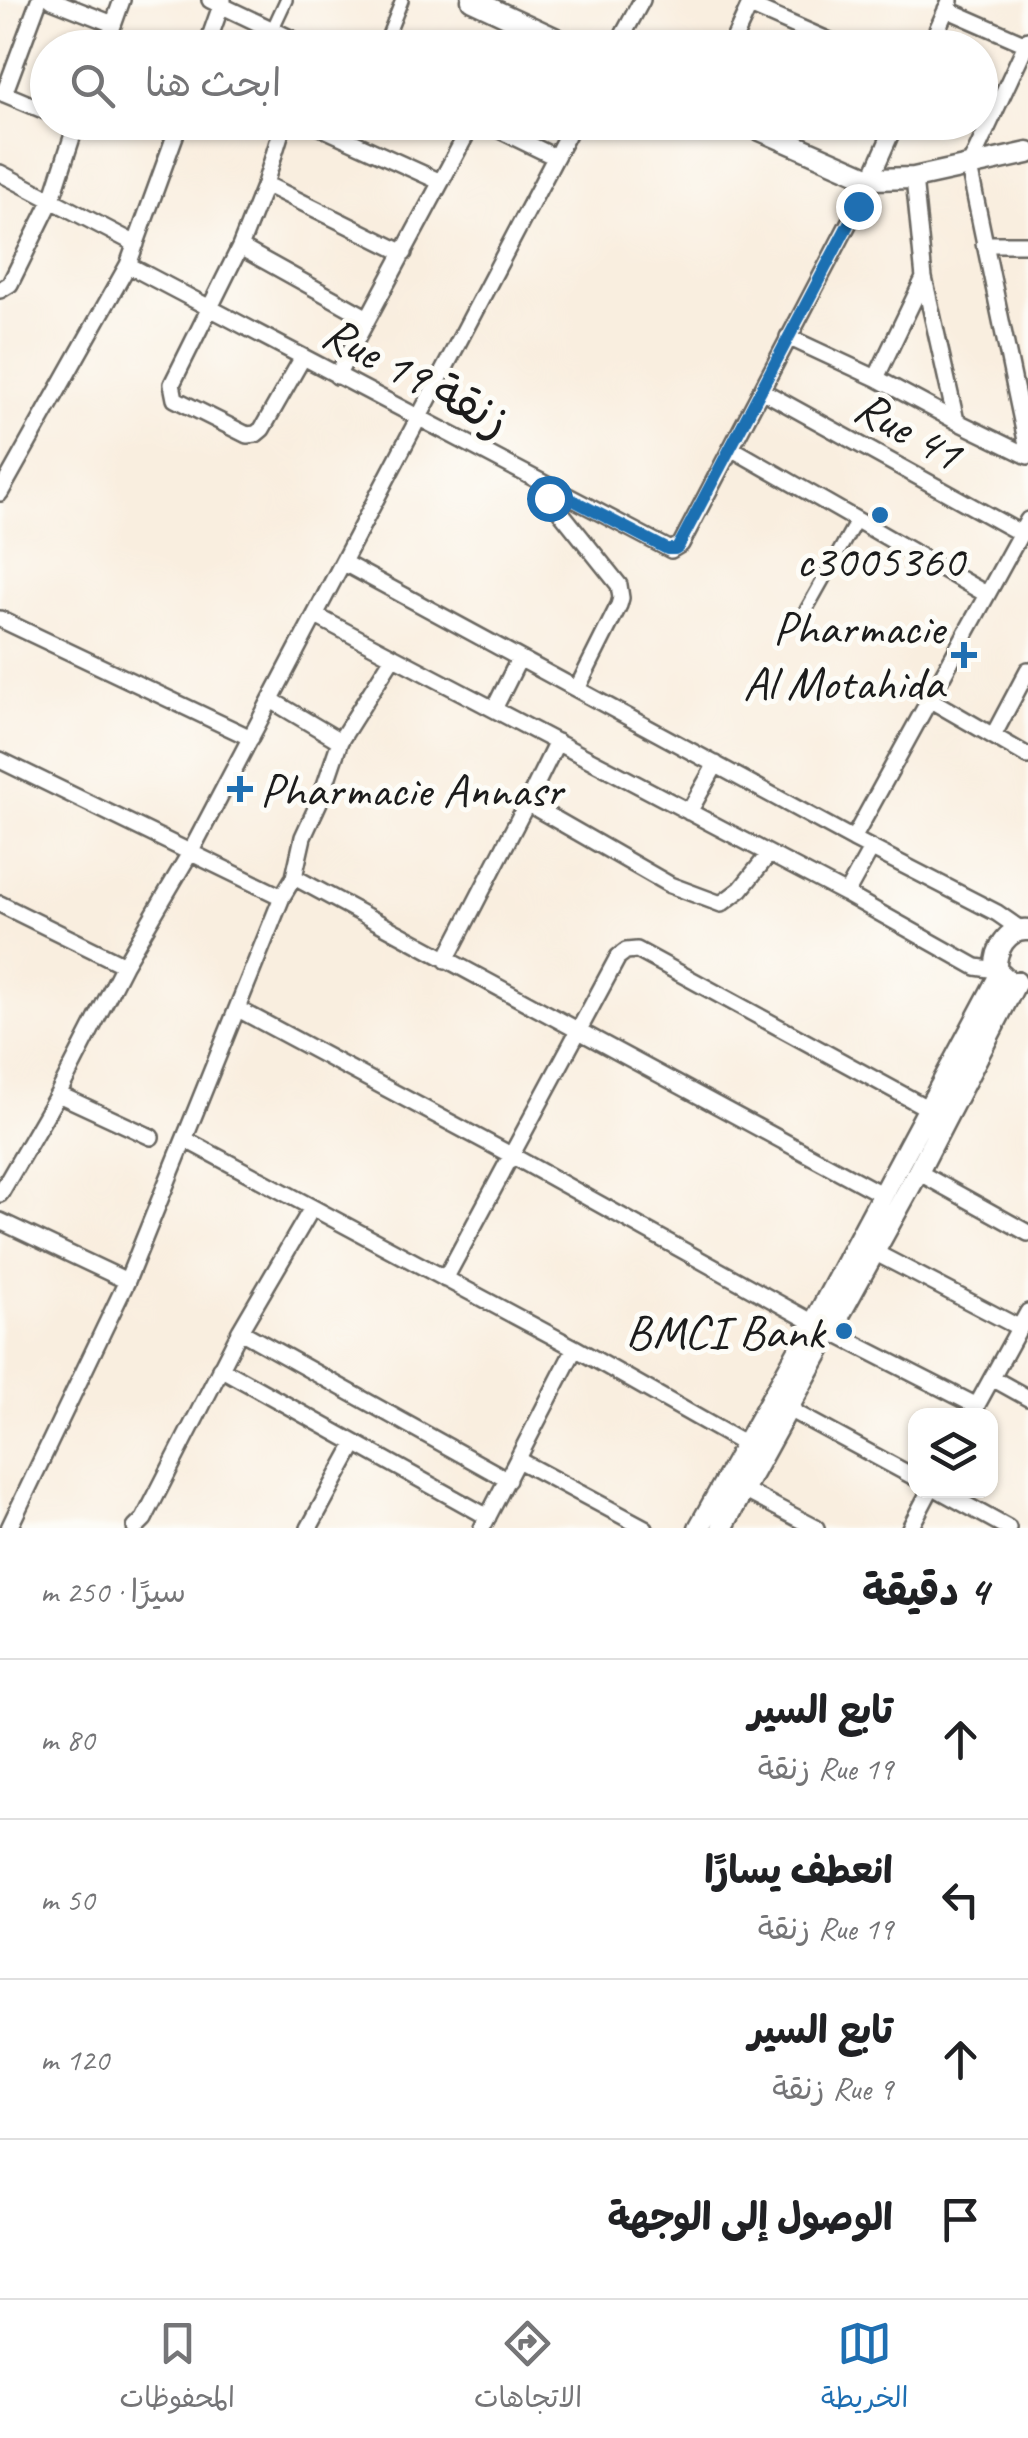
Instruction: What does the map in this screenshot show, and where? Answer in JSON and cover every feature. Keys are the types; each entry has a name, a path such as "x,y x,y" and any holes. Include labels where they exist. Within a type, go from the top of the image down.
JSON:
{"street":[{"path":"30,105 2,93 39,0"},
{"path":"52,0 113,24"},
{"path":"111,30 122,0"},
{"path":"273,28 286,0"},
{"path":"391,30 402,0"},
{"path":"472,0 537,30"},
{"path":"626,30 642,0"},
{"path":"211,30 218,2 277,30"},
{"path":"738,30 751,3 808,30"},
{"path":"937,30 948,4 1027,42 998,104"},
{"path":"0,290 10,284 52,199 71,140"},
{"path":"0,492 128,264 174,140"},
{"path":"278,140 240,248 172,384 175,399 248,435 256,434 303,357"},
{"path":"349,140 441,182"},
{"path":"337,376 463,140"},
{"path":"520,140 556,157"},
{"path":"0,1194 190,854 565,140"},
{"path":"783,140 872,179 914,178 1028,153"},
{"path":"888,140 872,179 731,448 986,594"},
{"path":"982,140 969,167 1028,453"},
{"path":"0,174 136,244"},
{"path":"914,178 924,278 956,421"},
{"path":"265,184 404,253"},
{"path":"984,244 1028,244"},
{"path":"240,248 368,318"},
{"name":"Rue 19 زنقة","path":"128,264 667,549 681,544 731,448"},
{"path":"876,378 924,278"},
{"path":"788,337 1028,453"},
{"name":"Rue 41","path":"760,390 1025,527"},
{"path":"542,484 621,591 619,604 576,689"},
{"path":"805,612 856,521"},
{"path":"853,840 1025,527"},
{"path":"344,564 853,840 1026,929"},
{"path":"316,616 846,894 976,967 1015,978"},
{"path":"0,619 251,738"},
{"path":"9,1528 127,1281 282,897 294,878 303,838 340,741 394,657"},
{"path":"494,710 519,660"},
{"path":"993,736 1028,670"},
{"path":"929,698 1028,756"},
{"path":"271,700 340,741"},
{"path":"446,960 557,742"},
{"path":"0,760 282,897"},
{"path":"689,812 716,764"},
{"path":"527,803 670,885 721,904 741,889 769,854"},
{"path":"846,894 872,849"},
{"path":"294,878 883,1195"},
{"path":"0,904 124,966"},
{"path":"1015,978 997,956 1011,933 1026,929"},
{"path":"444,1279 618,957 626,951 637,950 928,1109"},
{"path":"722,1528 928,1109 1015,978"},
{"path":"822,1327 874,1252 1015,978"},
{"path":"238,1009 969,1408"},
{"path":"58,1094 151,1137"},
{"path":"186,1140 575,1348 746,1445"},
{"path":"918,1172 1028,1233"},
{"path":"135,1528 144,1519 240,1330 312,1208"},
{"path":"0,1221 127,1281"},
{"path":"874,1252 1020,1328"},
{"path":"976,1408 1028,1312"},
{"path":"240,1330 508,1480"},
{"path":"220,1368 485,1523 575,1348"},
{"path":"992,1378 1028,1398"},
{"path":"698,1528 746,1445 780,1404"},
{"path":"780,1404 908,1474"},
{"path":"309,1528 354,1444"},
{"path":"518,1460 645,1528"},
{"path":"744,1490 816,1528"},
{"path":"910,1528 926,1498"},
{"path":"952,1498 1008,1528"},
{"path":"965,1528 974,1510"}],"place":[{"name":"c3005360","path":"880,515"},
{"name":"Pharmacie Al Motahida","path":"964,655"},
{"name":"Pharmacie Annasr","path":"240,789"},
{"name":"BMCI Bank","path":"844,1331"}],"route":[{"path":"549,498 542,484 667,549 678,547 858,206"}]}
